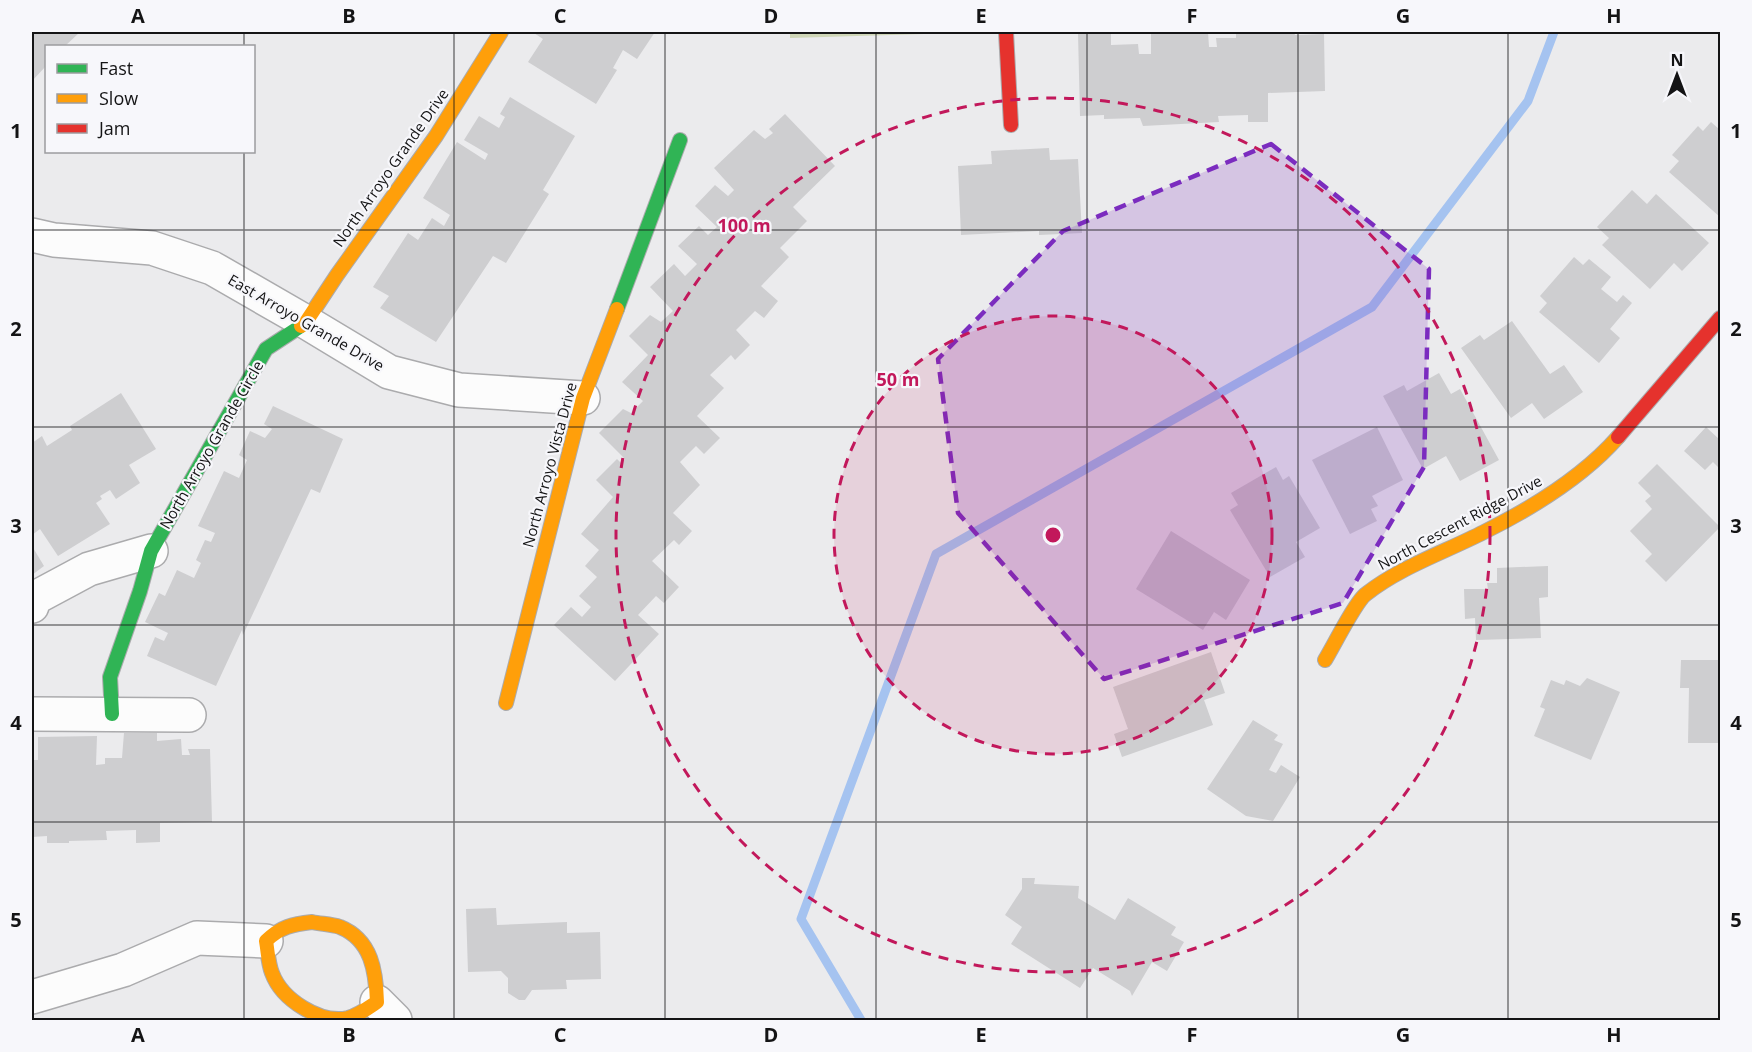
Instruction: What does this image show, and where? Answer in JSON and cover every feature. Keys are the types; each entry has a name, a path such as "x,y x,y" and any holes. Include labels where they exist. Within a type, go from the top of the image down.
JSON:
{"street":[{"name":"North Arroyo Grande Drive","path":"306,322 337,274 436,136 501,32"},
{"path":"1006,32 1011,125"},
{"name":"North Arroyo Vista Drive","path":"506,703 583,398 680,140"},
{"name":"East Arroyo Grande Drive","path":"32,235 54,240 152,248 212,268 389,372 459,390 583,398"},
{"name":"North Cescent Ridge Drive","path":"1325,660 1364,595 1424,559 1484,532 1542,499 1601,456 1720,318"},
{"name":"North Arroyo Grande Circle","path":"112,714 110,677 140,591 151,551 266,349 306,322"},
{"path":"32,606 33,599 88,569 151,551"},
{"path":"32,714 189,715"},
{"path":"32,997 123,970 197,939 266,941 278,929 291,923 312,922 341,927 362,940 371,953 386,1011 326,1019 309,1011 293,1000 273,976 266,941"}],"highlighted area":[{"path":"1271,144 1429,269 1424,467 1343,603 1104,679 958,513 938,359 1063,231"}],"green space":[{"path":"790,32 924,32 924,34 790,38"}],"building":[{"path":"32,32 80,32 66,45 45,45 45,67 32,81"},
{"path":"535,32 655,32 637,59 623,50 613,68 617,70 596,104 528,62 543,39"},
{"path":"1111,32 1111,45 1138,44 1139,54 1151,54 1151,32 1208,32 1209,47 1217,47 1216,38 1236,38 1236,32 1324,34 1325,91 1268,93 1268,122 1248,122 1248,115 1218,116 1219,122 1143,126 1140,118 1104,119 1104,115 1080,116 1078,33"},
{"path":"510,97 575,136 543,190 549,194 506,263 493,256 436,342 380,308 389,296 373,287 408,233 418,240 432,218 444,226 450,215 423,198 457,142 485,160 488,154 464,140 479,116 499,128 505,117 500,114"},
{"path":"785,114 835,166 793,207 807,221 780,248 789,257 761,286 778,301 764,318 755,311 736,330 750,345 735,360 731,355 710,375 724,388 697,416 720,438 704,454 696,446 680,462 700,485 673,513 692,531 679,545 674,540 652,561 679,587 664,603 656,596 638,615 659,634 615,681 554,625 571,607 582,617 591,607 579,596 597,577 585,566 599,550 581,534 613,497 596,480 617,459 621,463 625,459 599,433 623,409 631,413 643,401 622,382 648,355 629,336 650,315 661,322 673,311 650,287 674,264 685,276 697,264 678,246 699,226 708,235 717,227 695,206 715,185 728,196 734,190 714,168 754,130 765,139 773,133 769,129"},
{"path":"1711,122 1720,130 1720,217 1669,172 1679,161 1672,155 1698,126 1703,131"},
{"path":"1049,148 1050,160 1078,159 1082,233 1039,235 1039,231 961,235 958,166 992,164 991,151"},
{"path":"1632,190 1647,204 1656,194 1709,243 1682,271 1674,263 1650,289 1602,245 1609,238 1597,227"},
{"path":"1574,257 1583,265 1589,259 1611,277 1601,289 1617,302 1623,295 1632,303 1610,329 1620,338 1599,363 1539,312 1547,303 1540,296"},
{"path":"1512,321 1550,374 1564,365 1583,392 1544,419 1532,403 1511,418 1461,348 1480,335 1484,340"},
{"path":"1439,373 1451,394 1460,389 1499,460 1460,481 1446,456 1423,469 1383,396 1404,385 1407,391"},
{"path":"121,393 156,449 129,465 140,483 116,499 110,490 100,496 102,499 96,503 110,524 58,556 40,529 32,535 32,443 42,436 47,446 72,430 70,426"},
{"path":"273,406 343,439 320,493 311,489 243,635 242,630 216,686 147,656 155,637 164,641 168,633 145,622 159,593 165,596 177,570 194,578 201,563 196,560 205,540 211,542 215,533 198,526 224,471 239,478 247,460 239,455 250,431 265,438 272,429 264,424"},
{"path":"1377,427 1403,480 1372,496 1378,506 1371,509 1377,521 1350,534 1312,460"},
{"path":"1706,427 1720,440 1720,469 1713,462 1705,470 1684,451"},
{"path":"1657,464 1720,527 1666,582 1645,561 1652,554 1630,531 1652,509 1645,501 1651,496 1638,483"},
{"path":"1276,467 1283,480 1289,476 1320,528 1296,542 1305,557 1270,577 1230,510 1238,505 1231,493"},
{"path":"1171,531 1250,580 1226,620 1214,612 1203,630 1136,589"},
{"path":"32,546 44,566 32,575"},
{"path":"1548,566 1548,597 1539,598 1541,638 1476,640 1475,618 1465,619 1464,589 1488,589 1487,583 1497,583 1497,568"},
{"path":"1211,652 1225,693 1204,700 1213,725 1122,757 1114,734 1128,729 1113,687"},
{"path":"1681,660 1720,660 1720,743 1688,743 1689,688 1680,688"},
{"path":"1587,678 1620,692 1591,760 1534,736 1545,709 1540,707 1551,680 1564,685 1566,680 1580,686"},
{"path":"1253,720 1278,735 1274,740 1283,744 1269,770 1276,773 1281,765 1300,777 1273,821 1246,816 1207,789"},
{"path":"124,733 157,733 157,741 181,739 182,755 190,755 188,749 210,749 212,822 160,823 160,842 136,843 136,830 106,831 107,840 69,841 69,843 47,843 47,836 32,837 32,760 38,760 38,737 97,736 96,765 105,764 105,758 122,758"},
{"path":"1022,878 1035,878 1034,884 1079,886 1078,898 1115,920 1128,898 1176,927 1171,935 1184,942 1167,971 1152,962 1132,996 1130,991 1093,968 1080,988 1011,944 1022,927 1005,915 1022,889"},
{"path":"496,908 497,925 567,922 567,933 600,932 601,979 566,980 567,989 532,990 525,1000 519,1000 508,993 508,978 501,971 468,972 466,909"}],"waterway":[{"path":"861,1020 801,919 936,554 1372,307 1528,101 1554,32"}],"traffic: fast":[{"path":"617,309 680,140"},
{"path":"112,714 110,677 140,591 151,551 266,349 301,326"}],"traffic: slow":[{"path":"301,326 436,136 501,32"},
{"path":"506,703 583,398 617,309"},
{"path":"1325,660 1362,598 1379,584 1484,532 1556,491 1604,452 1618,437"},
{"path":"312,922 340,927 359,940 370,958 377,1002 356,1015 337,1019 314,1014 293,1001 284,992 272,973 266,941 276,932 287,927 312,922"}],"traffic: jam":[{"path":"1006,32 1011,125"},
{"path":"1618,437 1720,318"}]}
